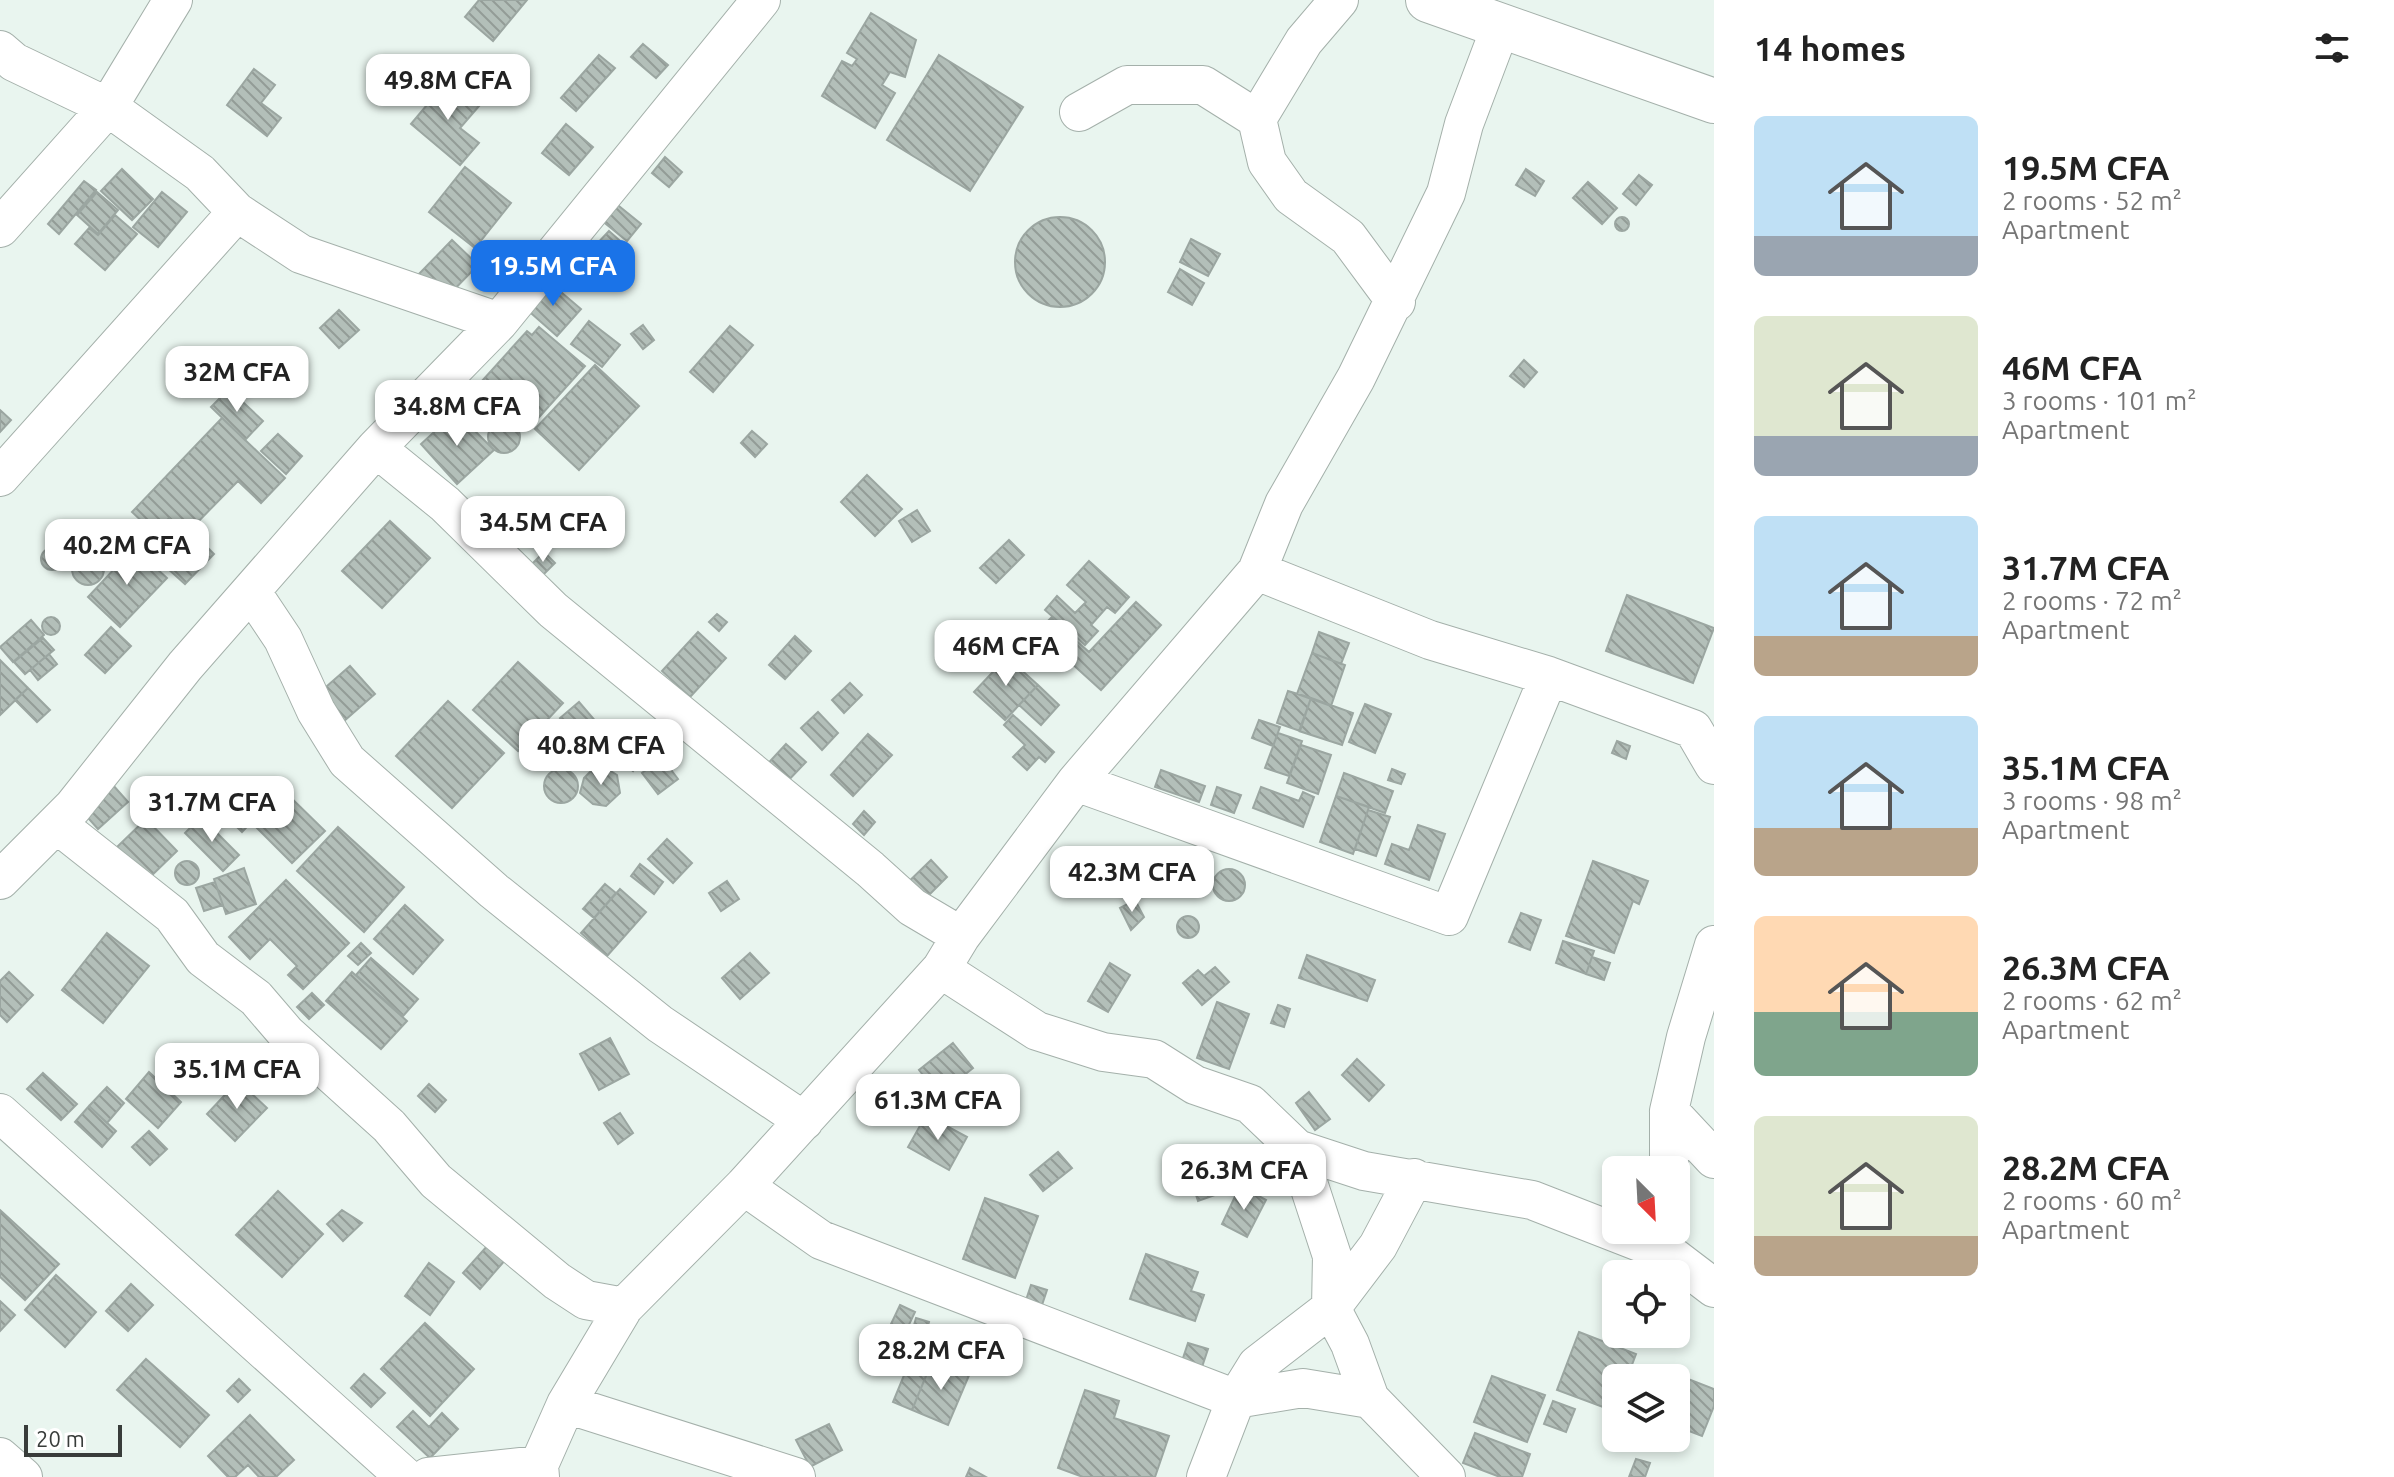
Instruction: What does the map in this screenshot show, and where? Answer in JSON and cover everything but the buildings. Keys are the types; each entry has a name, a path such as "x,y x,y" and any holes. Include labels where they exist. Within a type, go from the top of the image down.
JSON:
{"highway":[{"path":"1428,0 1714,101"}],"street":[{"path":"0,228 108,107 173,0"},
{"path":"0,880 58,825 185,666 376,448 499,322 761,0"},
{"path":"1339,0 1304,41 1257,119 1267,162 1291,196 1348,237 1396,302"},
{"path":"428,1477 540,1471 566,1404 624,1307 744,1186 941,969 961,936 1076,782 1257,571 1284,504 1396,302 1446,193 1464,124 1501,26"},
{"path":"0,50 14,62 108,107 200,173 237,212 301,254 499,322"},
{"path":"1079,112 1127,85 1203,85 1257,119"},
{"path":"0,477 237,212"},
{"path":"376,448 445,504 553,610 870,869 912,907 961,936"},
{"path":"1257,571 1430,640 1549,676 1693,729 1714,765"},
{"path":"251,591 283,639 316,711 347,761 494,891 660,1024 804,1121"},
{"path":"1076,782 1449,916 1549,676"},
{"path":"58,825 172,915 203,958 256,998 286,1033 389,1126 436,1181 586,1300 624,1307"},
{"path":"1669,1156 1669,1111 1714,945"},
{"path":"941,969 1037,1031 1103,1052 1154,1059 1195,1085 1250,1104 1297,1149 1364,1171 1532,1200 1602,1221"},
{"path":"1669,1111 1714,1159"},
{"path":"0,1113 405,1477"},
{"path":"1297,1149 1332,1256 1331,1308 1350,1344 1370,1399 1446,1477"},
{"path":"1206,1477 1236,1399 1257,1365 1331,1308 1378,1246 1414,1178"},
{"path":"744,1186 821,1240 1236,1399 1303,1388 1370,1399"},
{"path":"1671,1244 1714,1288"},
{"path":"566,1404 796,1477"},
{"path":"0,1457 23,1477"}]}
